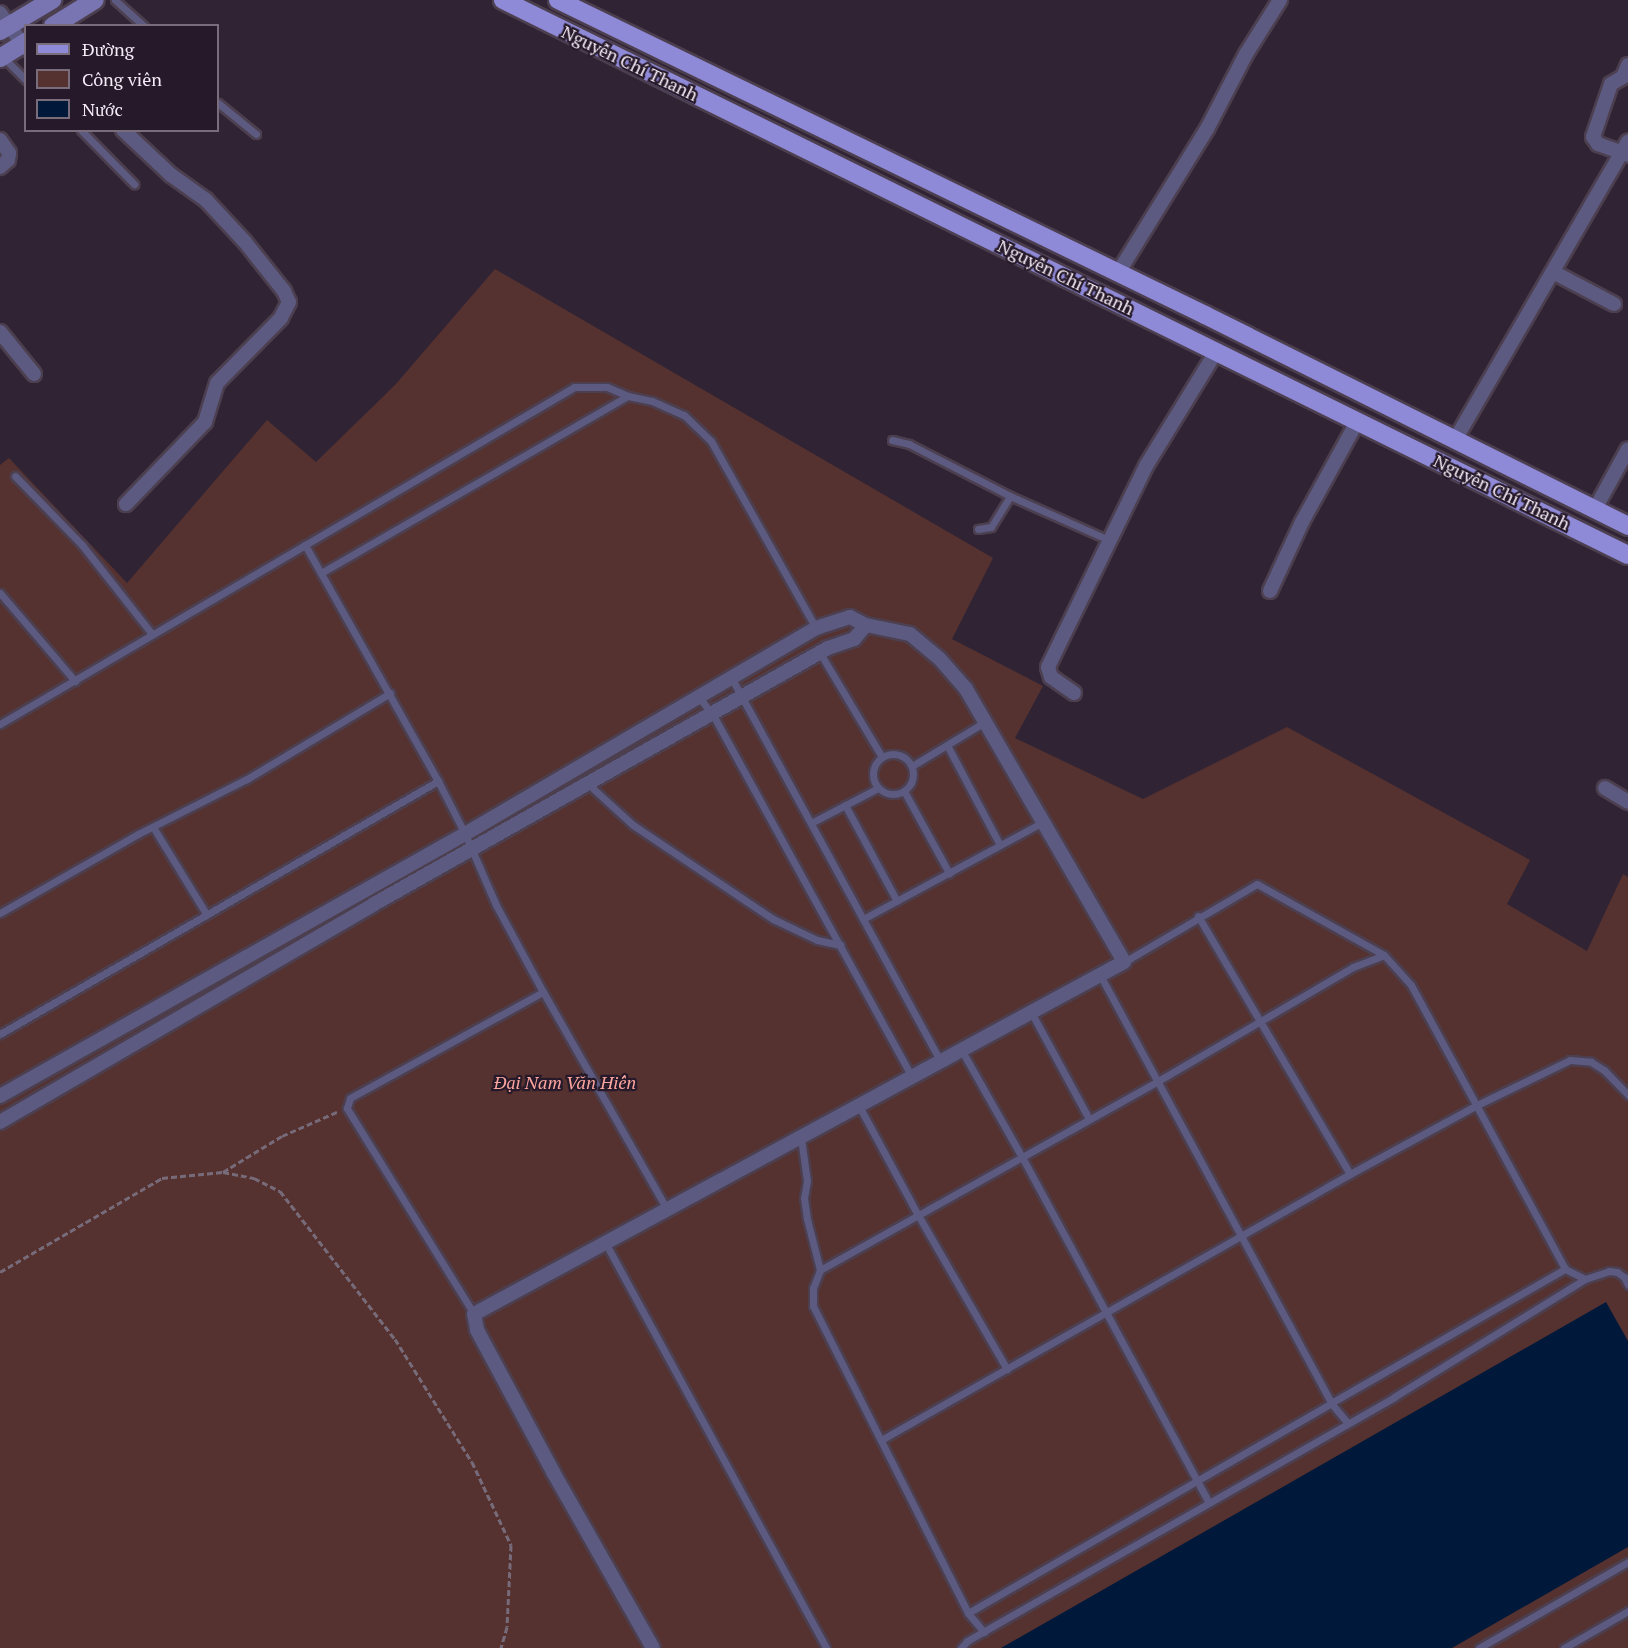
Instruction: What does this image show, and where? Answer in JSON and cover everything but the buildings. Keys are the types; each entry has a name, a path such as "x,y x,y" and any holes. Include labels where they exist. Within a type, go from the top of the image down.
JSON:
{"main road":[{"path":"3,23 52,0"},
{"path":"56,24 95,0"},
{"name":"Nguyễn Chí Thanh","path":"503,0 1217,350 1628,555"},
{"name":"Nguyễn Chí Thanh","path":"558,0 1230,328 1628,526"},
{"path":"601,49 614,27"},
{"path":"1,57 24,45"},
{"path":"1217,350 1230,328"},
{"path":"1582,532 1594,509"}],"street":[{"path":"1118,273 1207,129 1246,54 1280,0"},
{"path":"3,23 24,45"},
{"path":"1455,440 1626,150 1598,144 1593,137 1611,84 1623,77 1628,65"},
{"path":"125,132 171,175 206,200 245,242 284,291 289,302 281,318 217,382 205,422 126,504"},
{"path":"0,140 9,153 8,160 0,167"},
{"path":"1553,272 1614,304"},
{"path":"0,332 34,374"},
{"path":"1074,693 1051,677 1048,667 1146,466 1217,350"},
{"path":"1270,591 1302,522 1358,420"},
{"path":"1594,509 1628,449"},
{"path":"0,1096 465,834 816,628 850,617 866,625 910,634 928,649 953,671 985,722 1124,962 668,1211 474,1314 477,1330 553,1472 653,1648"},
{"path":"0,1122 471,850 820,653 854,639 866,625"},
{"path":"1605,788 1628,802"}],"lane":[{"path":"115,0 142,24"},
{"path":"1,57 24,78"},
{"path":"219,104 256,134"},
{"path":"83,132 134,184"},
{"path":"1,721 75,681 574,387 607,387 628,396 652,401 684,416 711,441 816,628"},
{"path":"321,573 628,396"},
{"path":"892,440 909,444 1010,495 1111,541"},
{"path":"15,476 82,545 152,634"},
{"path":"978,529 991,527 1010,495"},
{"path":"305,545 438,781 543,992 668,1211"},
{"path":"0,593 75,681"},
{"path":"820,653 882,757"},
{"path":"731,677 941,1062"},
{"path":"0,913 153,827 247,779 390,693"},
{"path":"698,696 713,715 912,1077"},
{"path":"912,766 985,722"},
{"path":"947,745 1000,845"},
{"path":"888,754 903,756 912,766 913,780 904,791 890,795 878,788 873,768 882,757 888,754"},
{"path":"0,1034 438,781"},
{"path":"588,784 633,825 773,919 817,940 840,945"},
{"path":"811,823 878,788"},
{"path":"904,791 949,873"},
{"path":"845,805 897,901"},
{"path":"864,919 1043,822"},
{"path":"153,827 207,915"},
{"path":"1124,962 1198,916 1257,884 1384,955 1411,985 1565,1269 1585,1279"},
{"path":"1198,916 1350,1174"},
{"path":"820,1270 1158,1081 1353,967 1384,955"},
{"path":"1100,975 1331,1403 1348,1424"},
{"path":"474,1314 347,1108 350,1098 543,992"},
{"path":"1031,1012 1089,1119"},
{"path":"962,1051 1022,1157 1209,1503"},
{"path":"881,1440 1350,1174 1477,1105 1570,1060 1591,1062 1604,1070 1628,1095"},
{"path":"860,1106 918,1215 1007,1369"},
{"path":"801,1137 807,1180 804,1198 820,1270 813,1288 813,1306 968,1613 984,1632"},
{"path":"606,1244 826,1648"},
{"path":"968,1613 1195,1480 1565,1269"},
{"path":"961,1648 984,1632 1348,1424 1585,1279 1609,1271 1617,1272 1624,1277 1628,1285"},
{"path":"1479,1648 1628,1562"},
{"path":"1564,1648 1628,1611"}],"path":[{"path":"223,1172 282,1136 347,1108"},
{"path":"0,1272 162,1178 223,1172 254,1178 279,1191 395,1339 472,1462 511,1545 507,1627 501,1648"}],"green space":[{"name":"Đại Nam Văn Hiến","path":"495,269 993,558 952,639 1043,686 1015,738 1143,799 1287,727 1530,860 1507,904 1587,951 1623,874 1628,877 1628,1648 0,1648 0,465 9,458 127,583 267,420 316,462 395,385"}],"water":[{"path":"1606,1302 1628,1341 1628,1547 1452,1648 1001,1648"}]}
